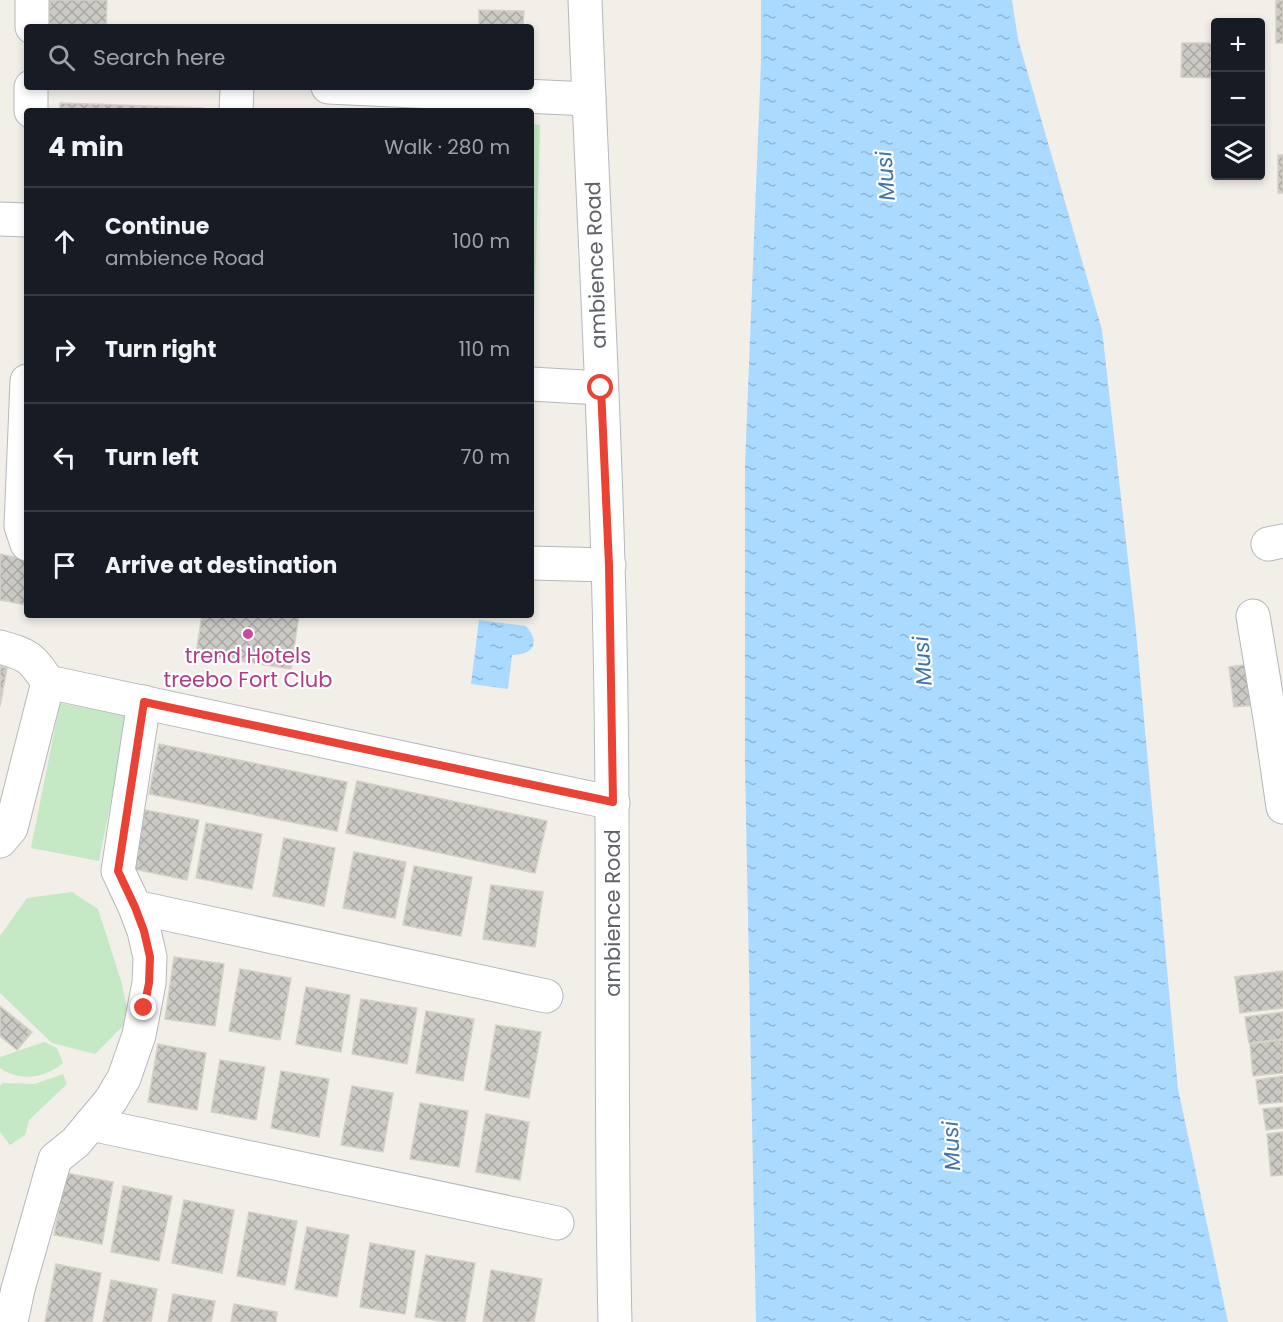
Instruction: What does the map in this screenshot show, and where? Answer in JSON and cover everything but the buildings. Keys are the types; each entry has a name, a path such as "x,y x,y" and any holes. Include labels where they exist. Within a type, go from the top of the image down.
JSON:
{"street":[{"path":"32,0 32,24"},
{"name":"ambience Road","path":"585,0 609,565 613,802 615,1322"},
{"path":"31,90 31,108"},
{"path":"236,108 237,90"},
{"path":"393,90 589,99"},
{"path":"0,219 24,220"},
{"path":"534,384 601,388"},
{"path":"24,454 21,526 24,535"},
{"path":"534,563 609,565"},
{"path":"1253,616 1277,723 1283,807"},
{"path":"0,647 32,659 48,682 613,802"},
{"path":"0,841 11,828 48,682"},
{"path":"11,1322 9,1287 55,1159 76,1142 111,1100 124,1078 139,1035 149,983 150,957 144,931 118,871 144,702"},
{"path":"135,907 546,996"},
{"path":"91,1124 557,1223"}],"green space":[{"path":"534,124 540,125 534,317"},
{"path":"60,703 128,716 99,861 31,848"},
{"path":"72,892 98,909 122,984 129,1020 95,1054 52,1043 0,993 0,936 27,898"},
{"path":"44,1042 57,1048 63,1063 56,1068 41,1075 24,1077 0,1068 0,1057"},
{"path":"63,1074 67,1084 29,1120 25,1135 10,1145 0,1132 0,1086 3,1083 35,1084"}],"water":[{"name":"Musi","path":"761,0 1012,0 1018,39 1102,330 1135,621 1178,1089 1228,1322 756,1322 745,767 745,466 761,62"},
{"path":"479,620 526,626 531,632 533,647 525,653 512,655 508,689 471,684"}],"place":[{"name":"trend Hotels treebo Fort Club","path":"248,634"}],"route":[{"path":"144,1008 149,983 150,957 144,931 118,871 144,702 613,802 609,565 601,388"}]}
